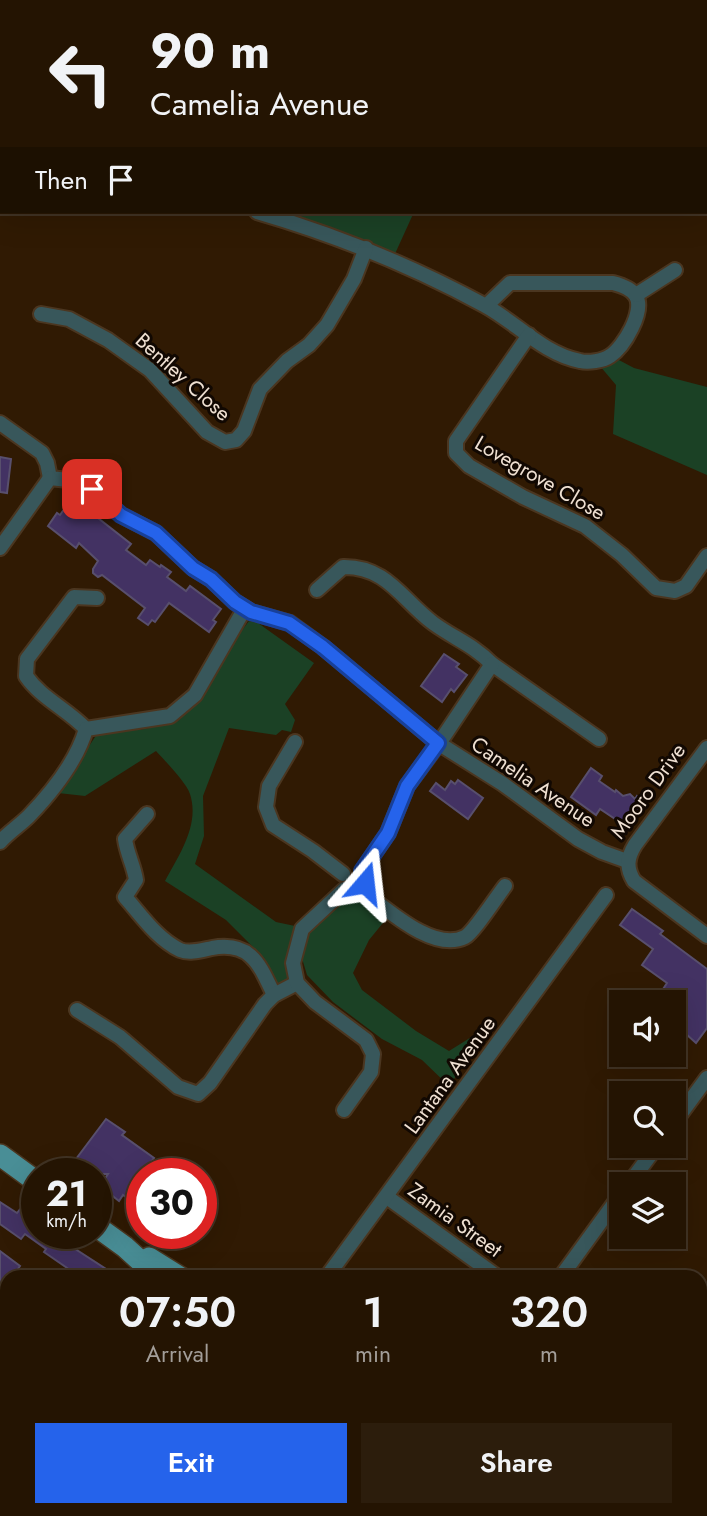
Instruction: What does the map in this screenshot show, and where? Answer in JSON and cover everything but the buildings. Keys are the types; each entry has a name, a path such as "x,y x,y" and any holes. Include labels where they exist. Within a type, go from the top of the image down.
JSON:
{"main road":[{"path":"0,1156 21,1171"},
{"path":"112,1238 150,1270"},
{"path":"125,1247 170,1270"}],"street":[{"path":"263,214 366,248 486,306 556,355 583,362 613,354 634,325 639,305 636,295 627,287 613,282 510,283 486,306"},
{"name":"Bentley Close","path":"41,314 69,319 108,340 150,370 207,432 225,442 236,440 244,431 260,389 327,325 354,279 366,248"},
{"path":"636,295 675,270"},
{"name":"Lovegrove Close","path":"529,335 456,441 456,453 469,466 512,491 585,526 622,555 656,588 675,591 686,586 707,556"},
{"path":"0,423 42,453 50,478 0,548"},
{"name":"Camelia Avenue","path":"50,478 68,480 92,489 121,515 156,533 235,602 251,612 289,623 323,647 438,743 503,784 578,839 627,861"},
{"path":"317,590 343,567 358,567 388,580 433,623 477,649 492,664 599,740"},
{"path":"86,729 77,719 34,688 26,676 27,659 75,597 97,598"},
{"path":"86,729 170,716 195,695 245,608"},
{"path":"295,742 269,786 266,807 273,825 313,851 353,893 361,890 365,883 362,871 388,833 407,786 492,664"},
{"path":"1,839 29,816 61,777 81,744 86,729"},
{"name":"Mooro Drive","path":"627,861 635,845 707,748"},
{"path":"146,814 125,839 136,880 125,897 155,932 181,950 197,952 227,947 242,951 258,961 274,995"},
{"path":"627,861 634,881 707,936"},
{"path":"344,1110 371,1072 373,1054 366,1040 314,1002 297,983 293,962 302,929 353,868 362,871"},
{"path":"361,890 427,936 447,942 467,936 505,886"},
{"name":"Lantana Avenue","path":"332,1270 606,895"},
{"path":"77,1010 120,1037 178,1087 198,1094 210,1083 265,1004 274,995 297,983"},
{"path":"686,1107 707,1078"},
{"name":"Zamia Street","path":"387,1197 488,1270"},
{"path":"566,1270 609,1211"}],"green space":[{"path":"293,214 413,214 394,256"},
{"path":"617,359 634,368 707,387 707,475 613,434 616,385 600,366"},
{"path":"249,621 258,623 314,663 285,704 295,720 291,732 282,730 276,735 229,728 203,796 204,836 195,864 276,922 295,926 288,958 292,980 277,988 264,958 226,920 165,881 182,850 190,828 192,806 190,794 184,784 156,751 85,796 58,793 97,734 145,729 179,720 198,701 231,645"},
{"path":"340,893 361,896 387,918 369,940 353,973 362,990 416,1031 449,1051 473,1036 481,1041 449,1086 422,1060 382,1039 333,1002 307,975 301,955 306,931"}],"route":[{"path":"92,489 121,515 165,540 177,554 211,579 235,602 251,612 289,623 323,647 438,743 407,786 388,833 362,871 365,883"}]}
